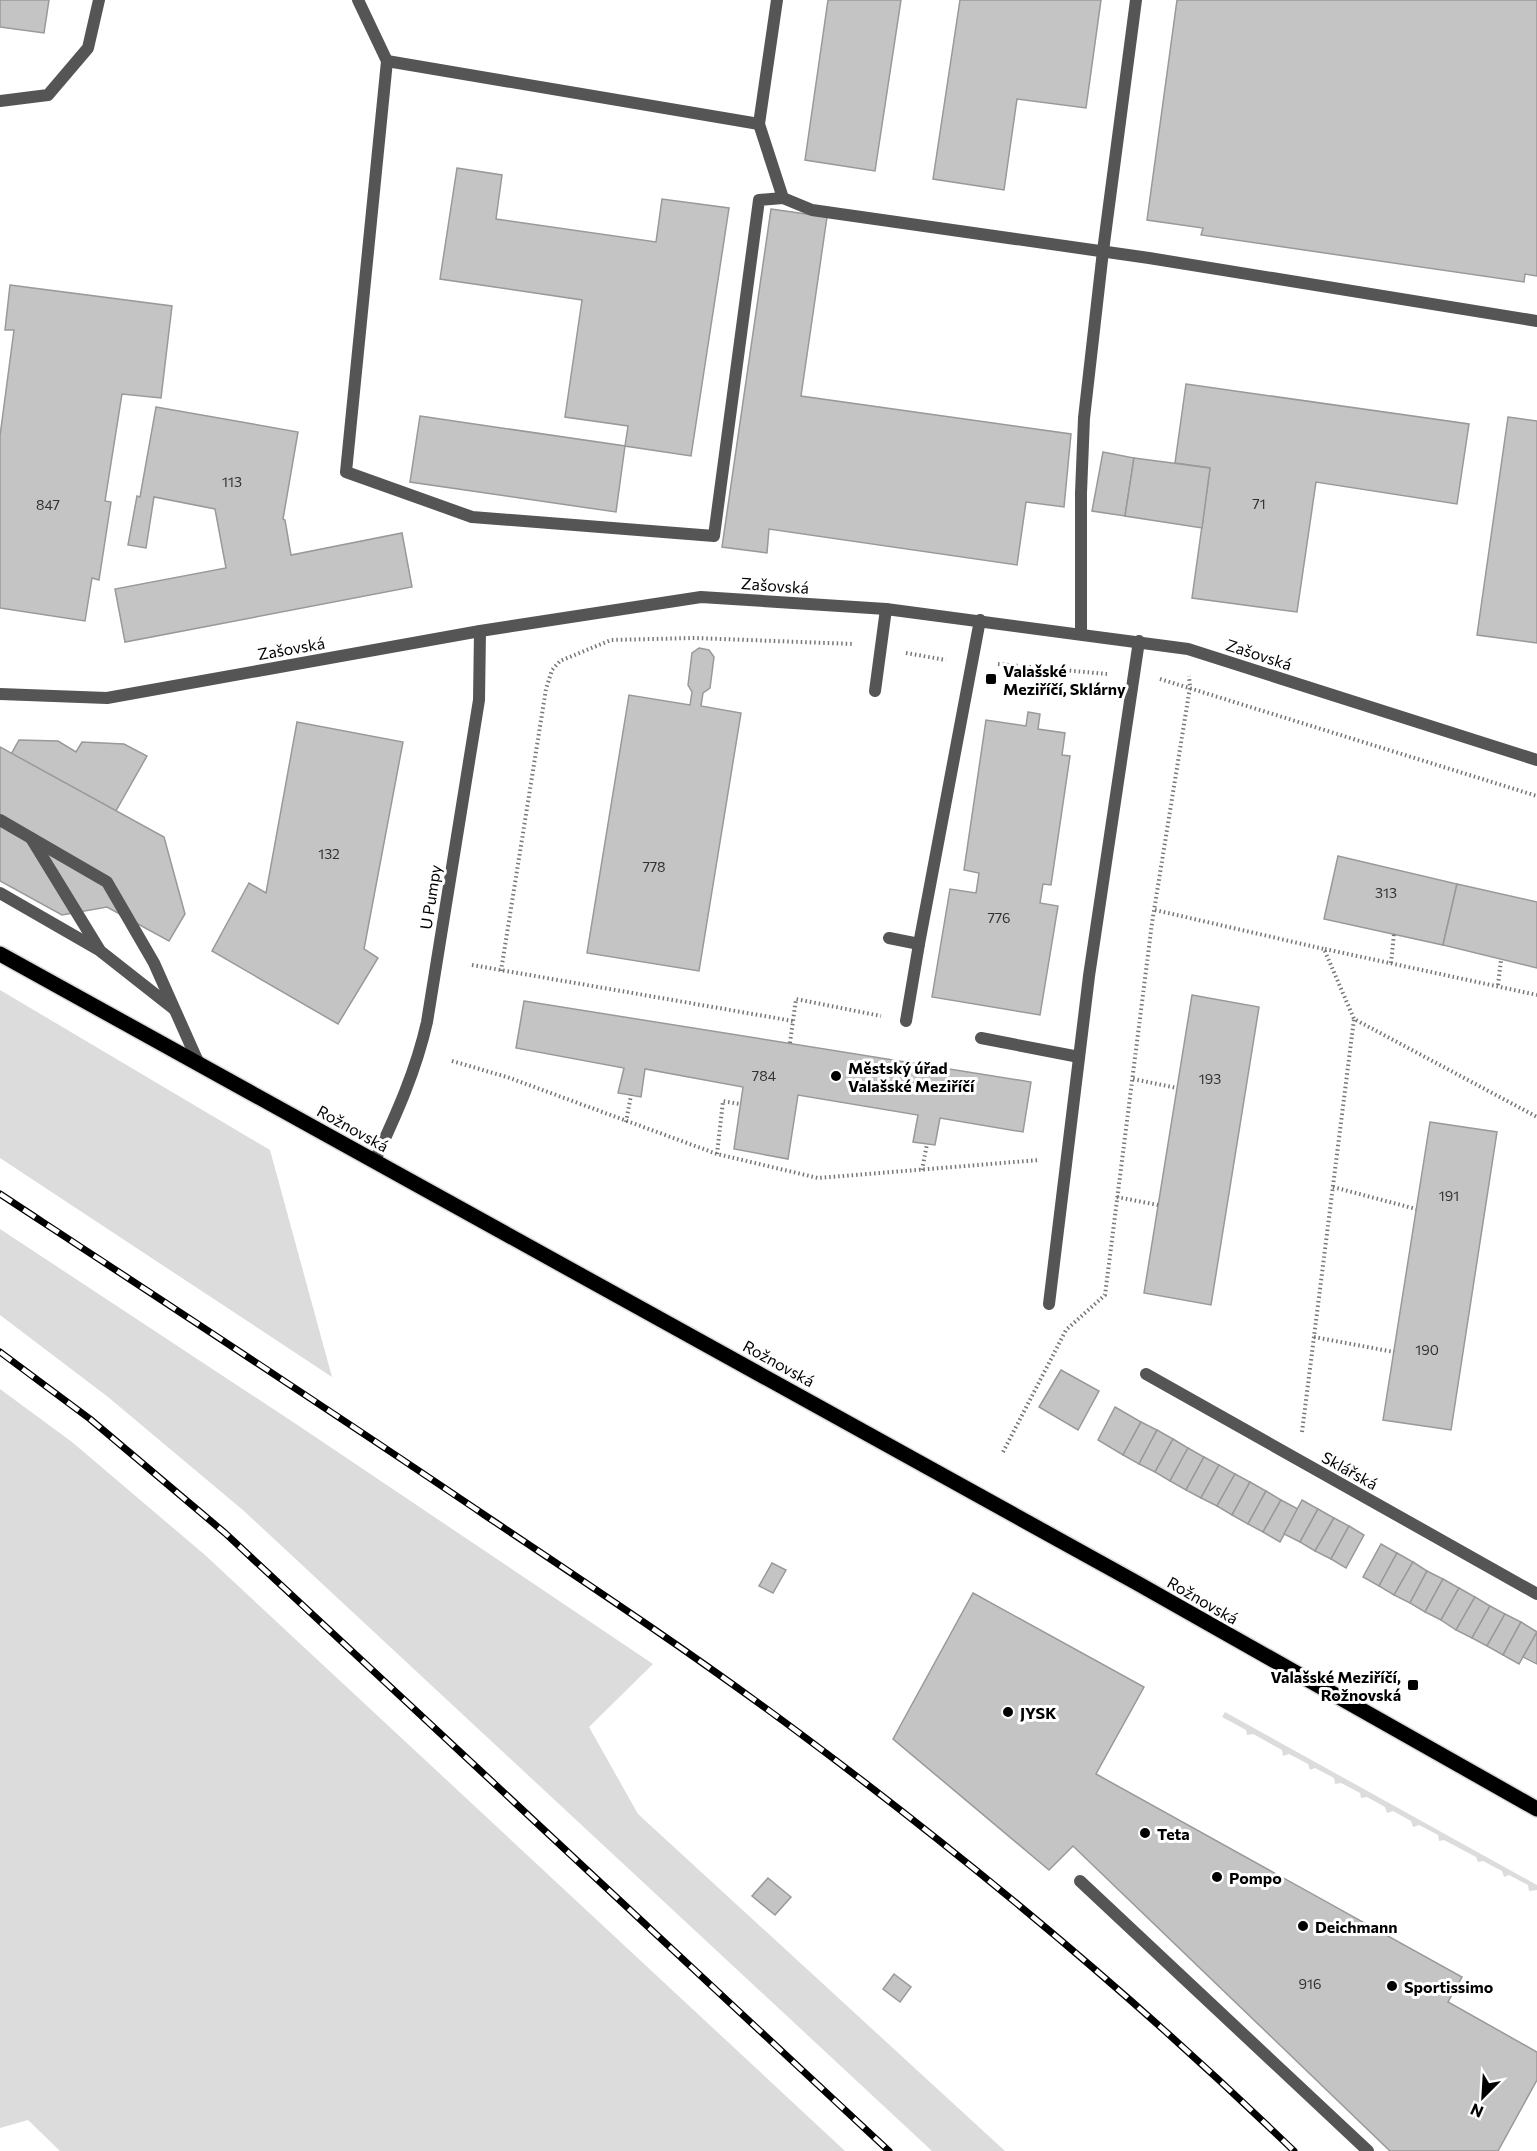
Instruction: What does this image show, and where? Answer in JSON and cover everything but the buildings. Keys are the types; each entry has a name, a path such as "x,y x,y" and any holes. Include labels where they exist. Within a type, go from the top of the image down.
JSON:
{"main road":[{"name":"Rožnovská","path":"0,954 1127,1577 1537,1809"}],"street":[{"path":"0,101 48,94 88,48 99,0"},
{"path":"358,0 387,61 346,472 472,517 714,536 759,200 783,198 812,210 1102,251 1537,321"},
{"path":"777,0 759,124 783,198"},
{"path":"1081,633 1081,493 1084,418 1102,251 1136,0"},
{"path":"387,61 759,124"},
{"name":"Zašovská","path":"0,694 107,698 480,631 700,597 886,609 1081,633 1188,649 1537,760"},
{"path":"875,691 886,609"},
{"path":"906,1021 980,620"},
{"name":"U Pumpy","path":"375,1160 407,1088 420,1052 427,1022 479,700 480,631"},
{"path":"1049,1304 1079,1057 1139,641"},
{"path":"0,820 107,882 154,963 199,1064"},
{"path":"30,837 99,950"},
{"path":"1,893 99,950 175,1010"},
{"path":"889,938 920,944"},
{"path":"981,1038 1079,1057"},
{"name":"Sklářská","path":"1146,1374 1537,1594"},
{"path":"1080,1881 1368,2151"}],"path":[{"path":"501,971 546,689 552,670 560,661 611,640 695,638 853,644 941,660 1164,679 1537,796"},
{"path":"1003,1452 1066,1330 1105,1295 1155,910 1190,687 1188,649"},
{"path":"1155,910 1537,994"},
{"path":"1391,963 1394,934"},
{"path":"1299,1460 1354,1019 1324,949"},
{"path":"1498,985 1502,960"},
{"path":"472,965 793,1021"},
{"path":"790,1043 796,999 906,1021"},
{"path":"1354,1019 1537,1117"},
{"path":"452,1061 507,1077 717,1154 818,1178 1067,1157"},
{"path":"1133,1079 1177,1088"},
{"path":"626,1122 631,1095"},
{"path":"717,1154 723,1101 740,1104"},
{"path":"922,1170 927,1144"},
{"path":"1333,1187 1416,1209"},
{"path":"1118,1197 1158,1205"},
{"path":"1314,1337 1394,1352"}],"shaded area":[{"path":"0,990 270,1150 332,1377 0,1158"},
{"path":"0,1229 299,1426 653,1664 589,1727 638,1814 1005,2151 932,2151 244,1511 108,1397 0,1315"},
{"path":"0,1389 72,1442 205,1555 845,2151 60,2151 28,2120 0,2128"},
{"path":"1225,1712 1537,1885 1537,1890 1529,1891 1528,1885 1509,1875 1504,1877 1502,1871 1483,1861 1478,1862 1476,1857 1444,1840 1439,1841 1438,1835 1419,1825 1413,1827 1411,1821 1393,1811 1387,1813 1385,1807 1367,1797 1361,1798 1360,1793 1341,1783 1335,1784 1334,1778 1315,1768 1310,1770 1308,1764 1289,1754 1283,1756 1282,1750 1253,1734 1247,1735 1246,1730 1222,1717"}],"railway":[{"path":"0,1194 567,1570 767,1709 870,1786 995,1885 1177,2042 1294,2151"},
{"path":"0,1352 90,1419 225,1533 889,2151"}],"place":[{"name":"Valašské Meziříčí, Sklárny","path":"991,679"},
{"name":"Městský úřad Valašské Meziříčí","path":"836,1076"},
{"name":"Valašské Meziříčí, Rožnovská","path":"1413,1685"},
{"name":"JYSK","path":"1008,1712"},
{"name":"Teta","path":"1145,1833"},
{"name":"Pompo","path":"1217,1877"},
{"name":"Deichmann","path":"1303,1926"},
{"name":"Sportissimo","path":"1392,1986"}]}
